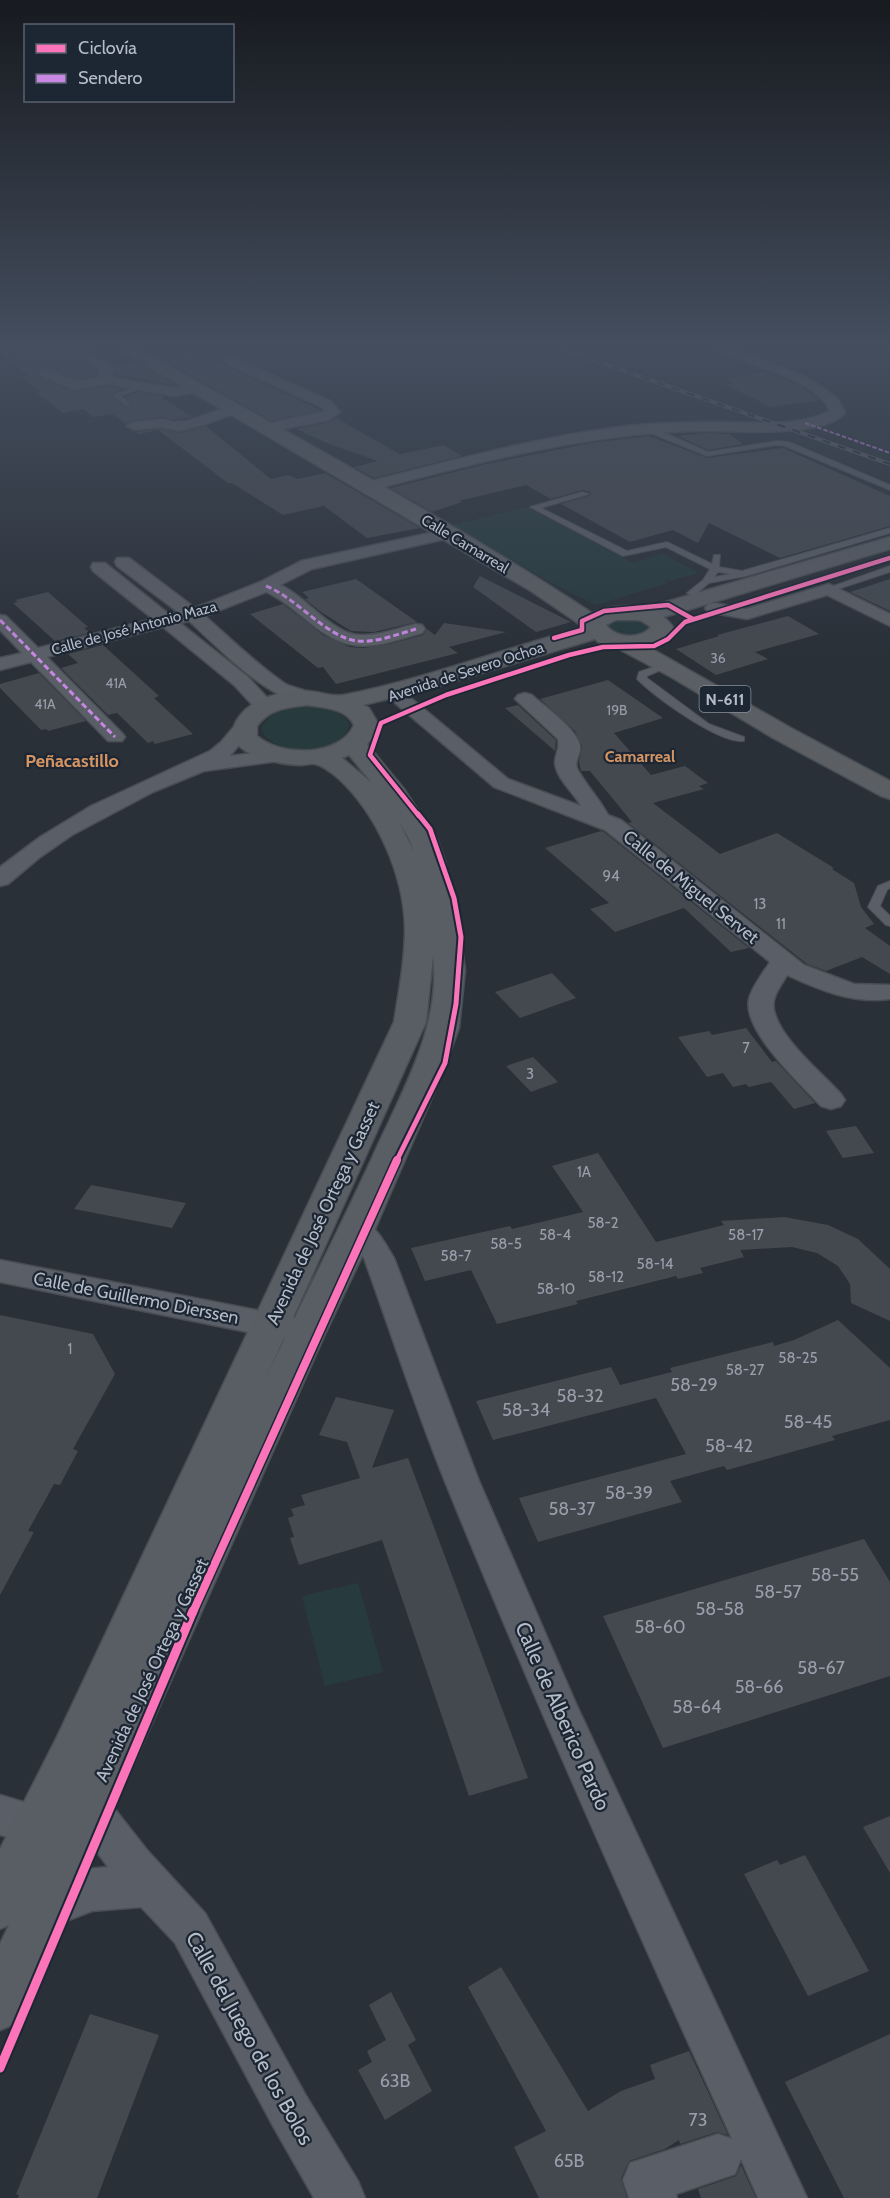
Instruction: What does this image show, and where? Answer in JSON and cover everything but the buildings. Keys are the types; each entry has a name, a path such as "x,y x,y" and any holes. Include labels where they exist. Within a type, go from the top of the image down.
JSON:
{"highway":[{"name":"Calle Camarreal","path":"302,448 562,602"},
{"name":"N-611","path":"562,602 614,613 630,612 653,625"},
{"name":"N-611","path":"562,602 606,634 668,666 782,733 890,791"},
{"path":"614,613 601,617 606,634 653,625 668,666"},
{"name":"N-611","path":"782,733 890,807"}],"main road":[{"path":"736,595 890,543"},
{"path":"653,625 709,596 736,595 890,554"},
{"name":"Avenida de Severo Ochoa","path":"341,703 412,687 606,634"},
{"name":"Avenida de Severo Ochoa","path":"321,756 405,703 606,634"},
{"path":"321,756 279,756 252,744 245,736 244,727 251,715 264,706 307,699 341,703"},
{"name":"Avenida de José Ortega y Gasset","path":"0,2003 21,1906 19,1820 290,1328 357,1229 424,1079 443,1028 450,970 443,915 431,861 423,839 360,733 357,710 341,703"},
{"name":"Avenida de José Ortega y Gasset","path":"21,1906 89,1809 290,1328 410,1022 418,947 418,912 406,864 392,832 376,807 346,772 321,756"}],"street":[{"path":"368,486 521,448"},
{"name":"Calle de José Antonio Maza","path":"0,664 193,615 266,586 307,565 448,534"},
{"path":"123,562 193,615 260,675 282,690 307,699"},
{"path":"99,567 241,681 264,706"},
{"path":"266,586 281,590 343,638 369,640 416,629"},
{"path":"709,596 747,614 829,589 890,621"},
{"name":"Calle de José Antonio Maza","path":"0,620 35,655"},
{"path":"35,655 115,737"},
{"name":"Calle de Miguel Servet","path":"525,699 567,736 570,747 565,761 567,771 590,802 598,818"},
{"name":"Calle de Miguel Servet","path":"405,703 501,783 613,825 795,970 858,993 890,992"},
{"path":"0,879 19,862 72,825 150,784 193,767 226,749 244,727"},
{"path":"193,767 241,759 279,756"},
{"path":"783,960 762,997 761,1009 766,1024 777,1041 831,1100"},
{"name":"Calle de Alberico Pardo","path":"357,1229 371,1244 379,1258 462,1481 558,1706 621,1849 783,2198"},
{"name":"Calle de Guillermo Dierssen","path":"0,1271 290,1328"},
{"name":"Calle del Juego de los Bolos","path":"89,1809 121,1852 150,1885 179,1911 289,2110 341,2198"},
{"path":"21,1906 71,1899 87,1890 150,1885"},
{"path":"653,2198 647,2181 718,2157"}],"lane":[{"path":"694,448 707,453 745,448"},
{"path":"794,448 890,488"},
{"path":"585,494 534,507 626,554 667,544 716,569 743,574"},
{"path":"709,596 743,574 890,530"},
{"path":"709,596 717,557"},
{"path":"829,589 890,569"},
{"path":"668,666 642,674 642,679 705,726 740,739"},
{"path":"890,884 882,888 874,907 890,922"}],"green space":[{"path":"527,507 633,563 663,554 699,573 669,581 664,579 668,583 596,605 548,581 452,525"},
{"path":"615,619 639,619 649,625 650,629 640,635 623,635 608,628 607,625"},
{"path":"304,707 324,708 336,712 350,725 344,735 334,743 306,750 279,745 268,738 261,729 268,718 273,715 285,710"},
{"path":"358,1583 383,1672 325,1686 302,1596"}],"railway":[{"path":"843,448 890,464"}],"marked path":[{"path":"875,448 890,453"},
{"path":"266,586 290,598 324,625 346,638 357,641 372,640 416,629"},
{"path":"0,620 115,737"}],"cycle path":[{"path":"0,2068 193,1612 380,1195 445,1063 456,1004 461,937 454,898 430,829 370,755 381,723 446,695 569,655 603,647 654,646 668,639 685,622 890,558"},
{"path":"554,638 582,630 582,621 594,614 615,609 645,609 668,605 693,619"}],"district":[{"name":"Camarreal","path":"640,756"},
{"name":"Peñacastillo","path":"72,761"}]}
